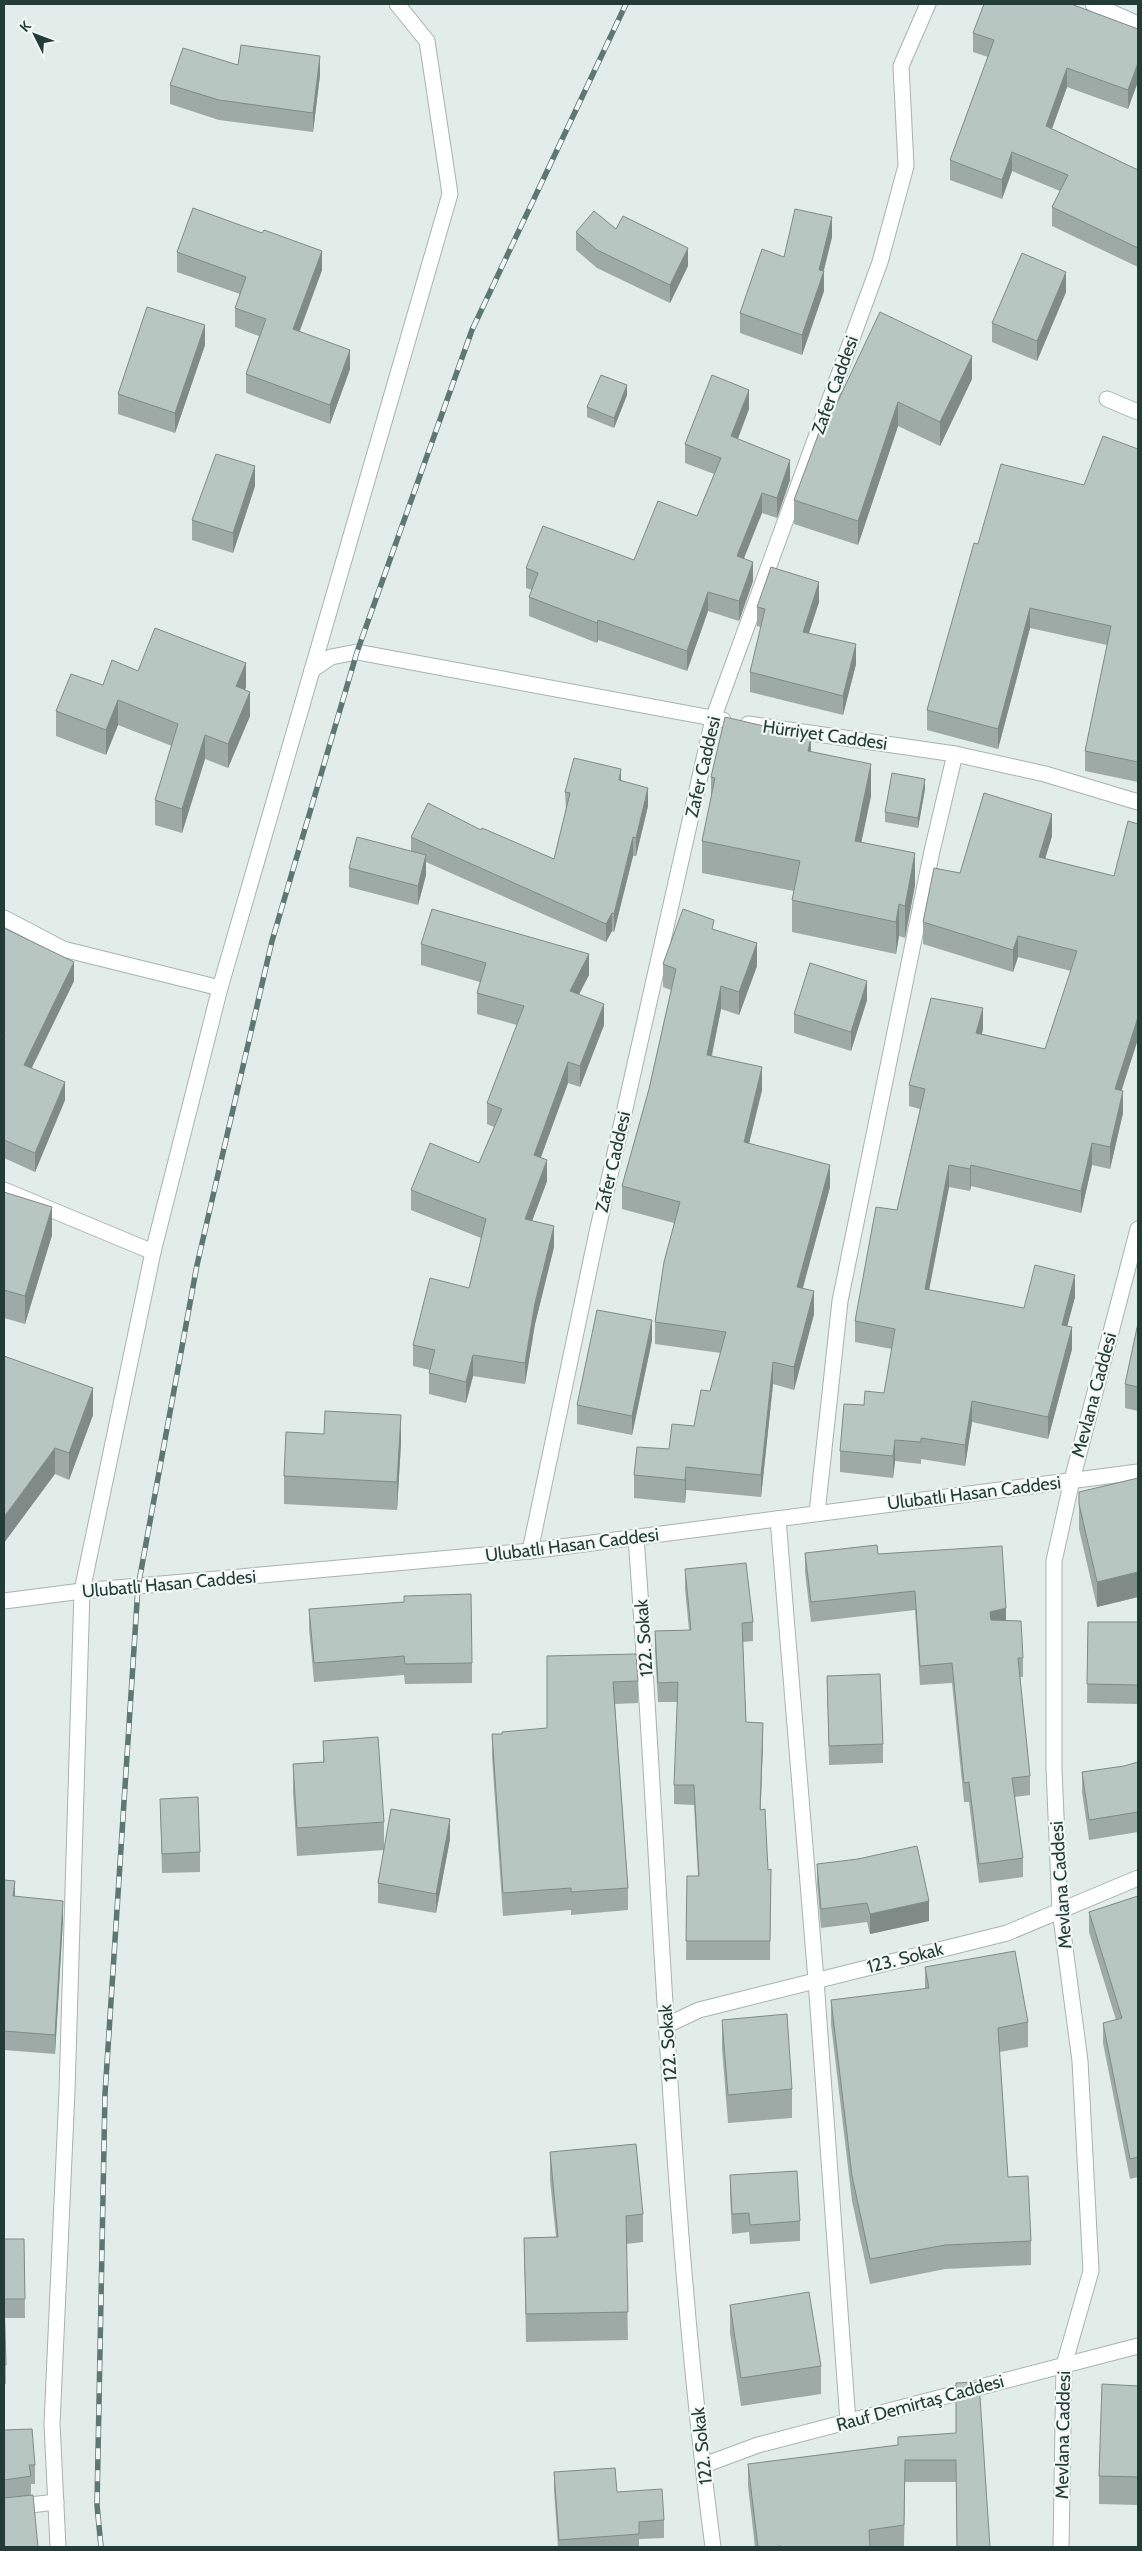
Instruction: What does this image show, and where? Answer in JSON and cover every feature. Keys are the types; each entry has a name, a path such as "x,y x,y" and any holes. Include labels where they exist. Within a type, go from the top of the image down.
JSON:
{"street":[{"path":"58,2547 52,2424 68,2090 82,1591 153,1252 220,988 450,194 427,41 397,4"},
{"name":"Zafer Caddesi","path":"530,1551 596,1237 713,719 880,262 906,166 901,66 928,4"},
{"path":"1093,4 1138,24"},
{"path":"1107,399 1138,412"},
{"name":"Hürriyet Caddesi","path":"312,670 331,657 356,652 449,671 713,719 955,754 1045,774 1138,802"},
{"path":"817,1514 840,1300 932,851 955,754"},
{"path":"4,918 63,949 220,988"},
{"path":"4,1190 153,1252"},
{"name":"Mevlana Caddesi","path":"1061,2547 1064,2365 1091,2271 1080,2061 1060,1910 1054,1769 1054,1561 1072,1480 1138,1229"},
{"name":"Ulubatlı Hasan Caddesi","path":"4,1601 82,1591 530,1551 1138,1472"},
{"path":"778,1518 816,1980 848,2422"},
{"name":"122. Sokak","path":"636,1537 650,1715 667,2025 685,2272 713,2547"},
{"name":"123. Sokak","path":"667,2025 699,2010 1006,1933 1138,1878"},
{"name":"Rauf Demirtaş Caddesi","path":"704,2464 758,2445 1138,2346"},
{"path":"4,2508 56,2502"}],"building":[{"path":"984,4 1071,4 1138,29 1138,63 1128,90 1067,68 1046,126 1138,170 1138,248 1052,207 1068,175 1012,152 1002,180 950,160 994,40 973,33"},
{"path":"241,45 320,56 313,113 219,100 170,85 183,48 238,65"},
{"path":"193,208 262,233 264,230 322,251 293,329 350,350 330,405 246,374 266,319 235,308 246,277 177,252"},
{"path":"795,209 832,217 819,270 824,271 802,335 740,313 762,249 784,257"},
{"path":"594,211 616,229 623,216 688,248 670,285 597,250 576,232"},
{"path":"1022,253 1066,272 1037,341 992,323"},
{"path":"147,307 205,325 175,413 118,394"},
{"path":"880,312 972,356 940,422 898,402 858,521 794,500 830,403 836,405"},
{"path":"601,375 627,385 614,418 587,407"},
{"path":"712,375 749,390 731,436 790,460 777,498 762,493 737,556 753,562 739,601 708,592 687,651 598,620 597,623 529,597 538,573 526,568 543,526 634,560 658,501 697,516 721,458 685,444"},
{"path":"1103,436 1138,449 1138,762 1085,751 1111,626 1030,608 998,729 927,710 974,543 978,544 1001,464 1084,485"},
{"path":"216,454 255,466 233,533 192,520"},
{"path":"771,567 819,582 803,632 856,644 843,696 750,672 765,609 757,607"},
{"path":"155,628 246,663 236,686 250,692 228,744 205,735 182,809 155,800 178,724 118,700 106,730 56,711 71,674 103,685 112,660 138,671"},
{"path":"725,717 811,737 808,751 871,764 855,841 915,853 905,906 899,904 896,922 792,900 800,861 702,841 715,778 711,777"},
{"path":"574,758 621,769 619,780 648,788 636,838 633,837 614,914 612,913 606,924 411,837 428,803 481,830 482,828 554,859 570,793 565,792"},
{"path":"892,773 925,779 918,818 885,812"},
{"path":"984,793 1052,814 1039,857 1114,876 1128,821 1138,824 1138,1017 1115,1089 1123,1091 1110,1147 1092,1143 1081,1191 971,1165 970,1169 949,1165 925,1289 1024,1308 1035,1265 1075,1275 1062,1325 1072,1327 1048,1417 972,1401 965,1445 921,1438 921,1442 895,1440 893,1456 840,1451 844,1404 864,1405 865,1391 884,1393 895,1329 855,1321 876,1207 897,1210 925,1089 909,1085 931,998 983,1008 976,1033 1045,1049 1077,951 1018,936 1013,950 923,922 934,868 960,873"},
{"path":"357,837 426,855 418,886 349,868"},
{"path":"432,909 589,954 570,991 604,1004 580,1066 568,1062 534,1155 547,1160 525,1219 554,1226 535,1303 525,1363 473,1355 466,1382 429,1373 435,1350 413,1345 430,1278 469,1288 486,1219 411,1190 430,1143 479,1163 502,1109 487,1103 524,1006 477,993 486,963 421,944"},
{"path":"683,909 714,920 712,929 757,943 739,992 721,986 707,1055 762,1067 744,1142 830,1165 797,1287 814,1291 794,1367 773,1362 761,1475 686,1467 685,1480 634,1475 637,1447 669,1449 672,1424 694,1426 701,1390 710,1391 726,1332 655,1322 664,1262 680,1202 622,1186 649,1089 676,969 663,964"},
{"path":"4,928 74,962 24,1065 65,1082 35,1153 4,1140"},
{"path":"810,963 867,981 851,1032 794,1014"},
{"path":"4,1192 52,1207 25,1296 4,1290"},
{"path":"597,1310 652,1320 632,1416 577,1405"},
{"path":"1138,1323 1138,1387 1125,1384"},
{"path":"4,1356 93,1388 69,1453 55,1448 4,1517"},
{"path":"325,1411 401,1415 397,1482 284,1476 286,1432 324,1434"},
{"path":"1138,1478 1138,1572 1097,1582 1079,1504 1079,1492"},
{"path":"877,1545 878,1554 1002,1546 1006,1608 990,1612 991,1620 1021,1621 1023,1658 1018,1658 1030,1776 1012,1778 1023,1858 979,1864 969,1782 964,1783 952,1663 920,1666 915,1591 811,1602 805,1553"},
{"path":"746,1563 753,1622 742,1623 746,1722 763,1723 760,1810 765,1809 768,1870 771,1869 770,1941 686,1941 687,1876 699,1876 694,1785 674,1785 678,1682 658,1683 655,1631 691,1630 685,1569"},
{"path":"471,1594 472,1663 405,1664 404,1656 314,1663 309,1609 404,1602 404,1596"},
{"path":"1088,1622 1138,1622 1138,1685 1087,1684"},
{"path":"636,1654 638,1681 613,1682 628,1888 571,1892 571,1888 503,1893 492,1734 547,1728 547,1656"},
{"path":"880,1674 883,1744 829,1746 827,1676"},
{"path":"378,1737 384,1822 297,1828 293,1764 324,1762 323,1741"},
{"path":"1138,1762 1138,1812 1089,1820 1082,1772"},
{"path":"198,1797 200,1852 162,1854 160,1799"},
{"path":"391,1809 450,1819 436,1894 378,1883"},
{"path":"917,1846 929,1901 870,1914 867,1903 821,1909 817,1864 858,1859"},
{"path":"4,1880 15,1881 13,1896 63,1901 55,2035 4,2031"},
{"path":"1138,1896 1138,2157 1130,2159 1103,2023 1122,2018 1089,1912"},
{"path":"1015,1951 1028,2022 998,2028 1008,2177 1028,2176 1031,2241 945,2245 870,2259 852,2176 831,2000 929,1988 925,1967"},
{"path":"787,2014 792,2089 728,2095 722,2020"},
{"path":"636,2144 643,2214 626,2216 628,2312 526,2314 524,2238 558,2237 550,2152"},
{"path":"797,2171 800,2221 750,2225 749,2213 732,2214 730,2175"},
{"path":"4,2239 24,2239 25,2299 4,2299"},
{"path":"809,2292 821,2366 741,2378 730,2305"},
{"path":"4,2299 6,2365 4,2365"},
{"path":"979,2382 990,2547 957,2547 956,2460 905,2460 904,2525 869,2530 870,2547 758,2547 748,2464 898,2445 898,2437 956,2433 956,2383"},
{"path":"1102,2384 1138,2386 1138,2477 1099,2476"},
{"path":"32,2429 35,2465 29,2465 31,2476 4,2480 4,2430"},
{"path":"615,2468 617,2492 662,2489 664,2520 639,2522 639,2534 559,2540 554,2472"},
{"path":"33,2495 38,2547 4,2547 4,2498"}],"railway":[{"path":"101,2547 97,2505 105,2094 138,1587 197,1265 272,941 357,652 472,330 626,4"}]}
